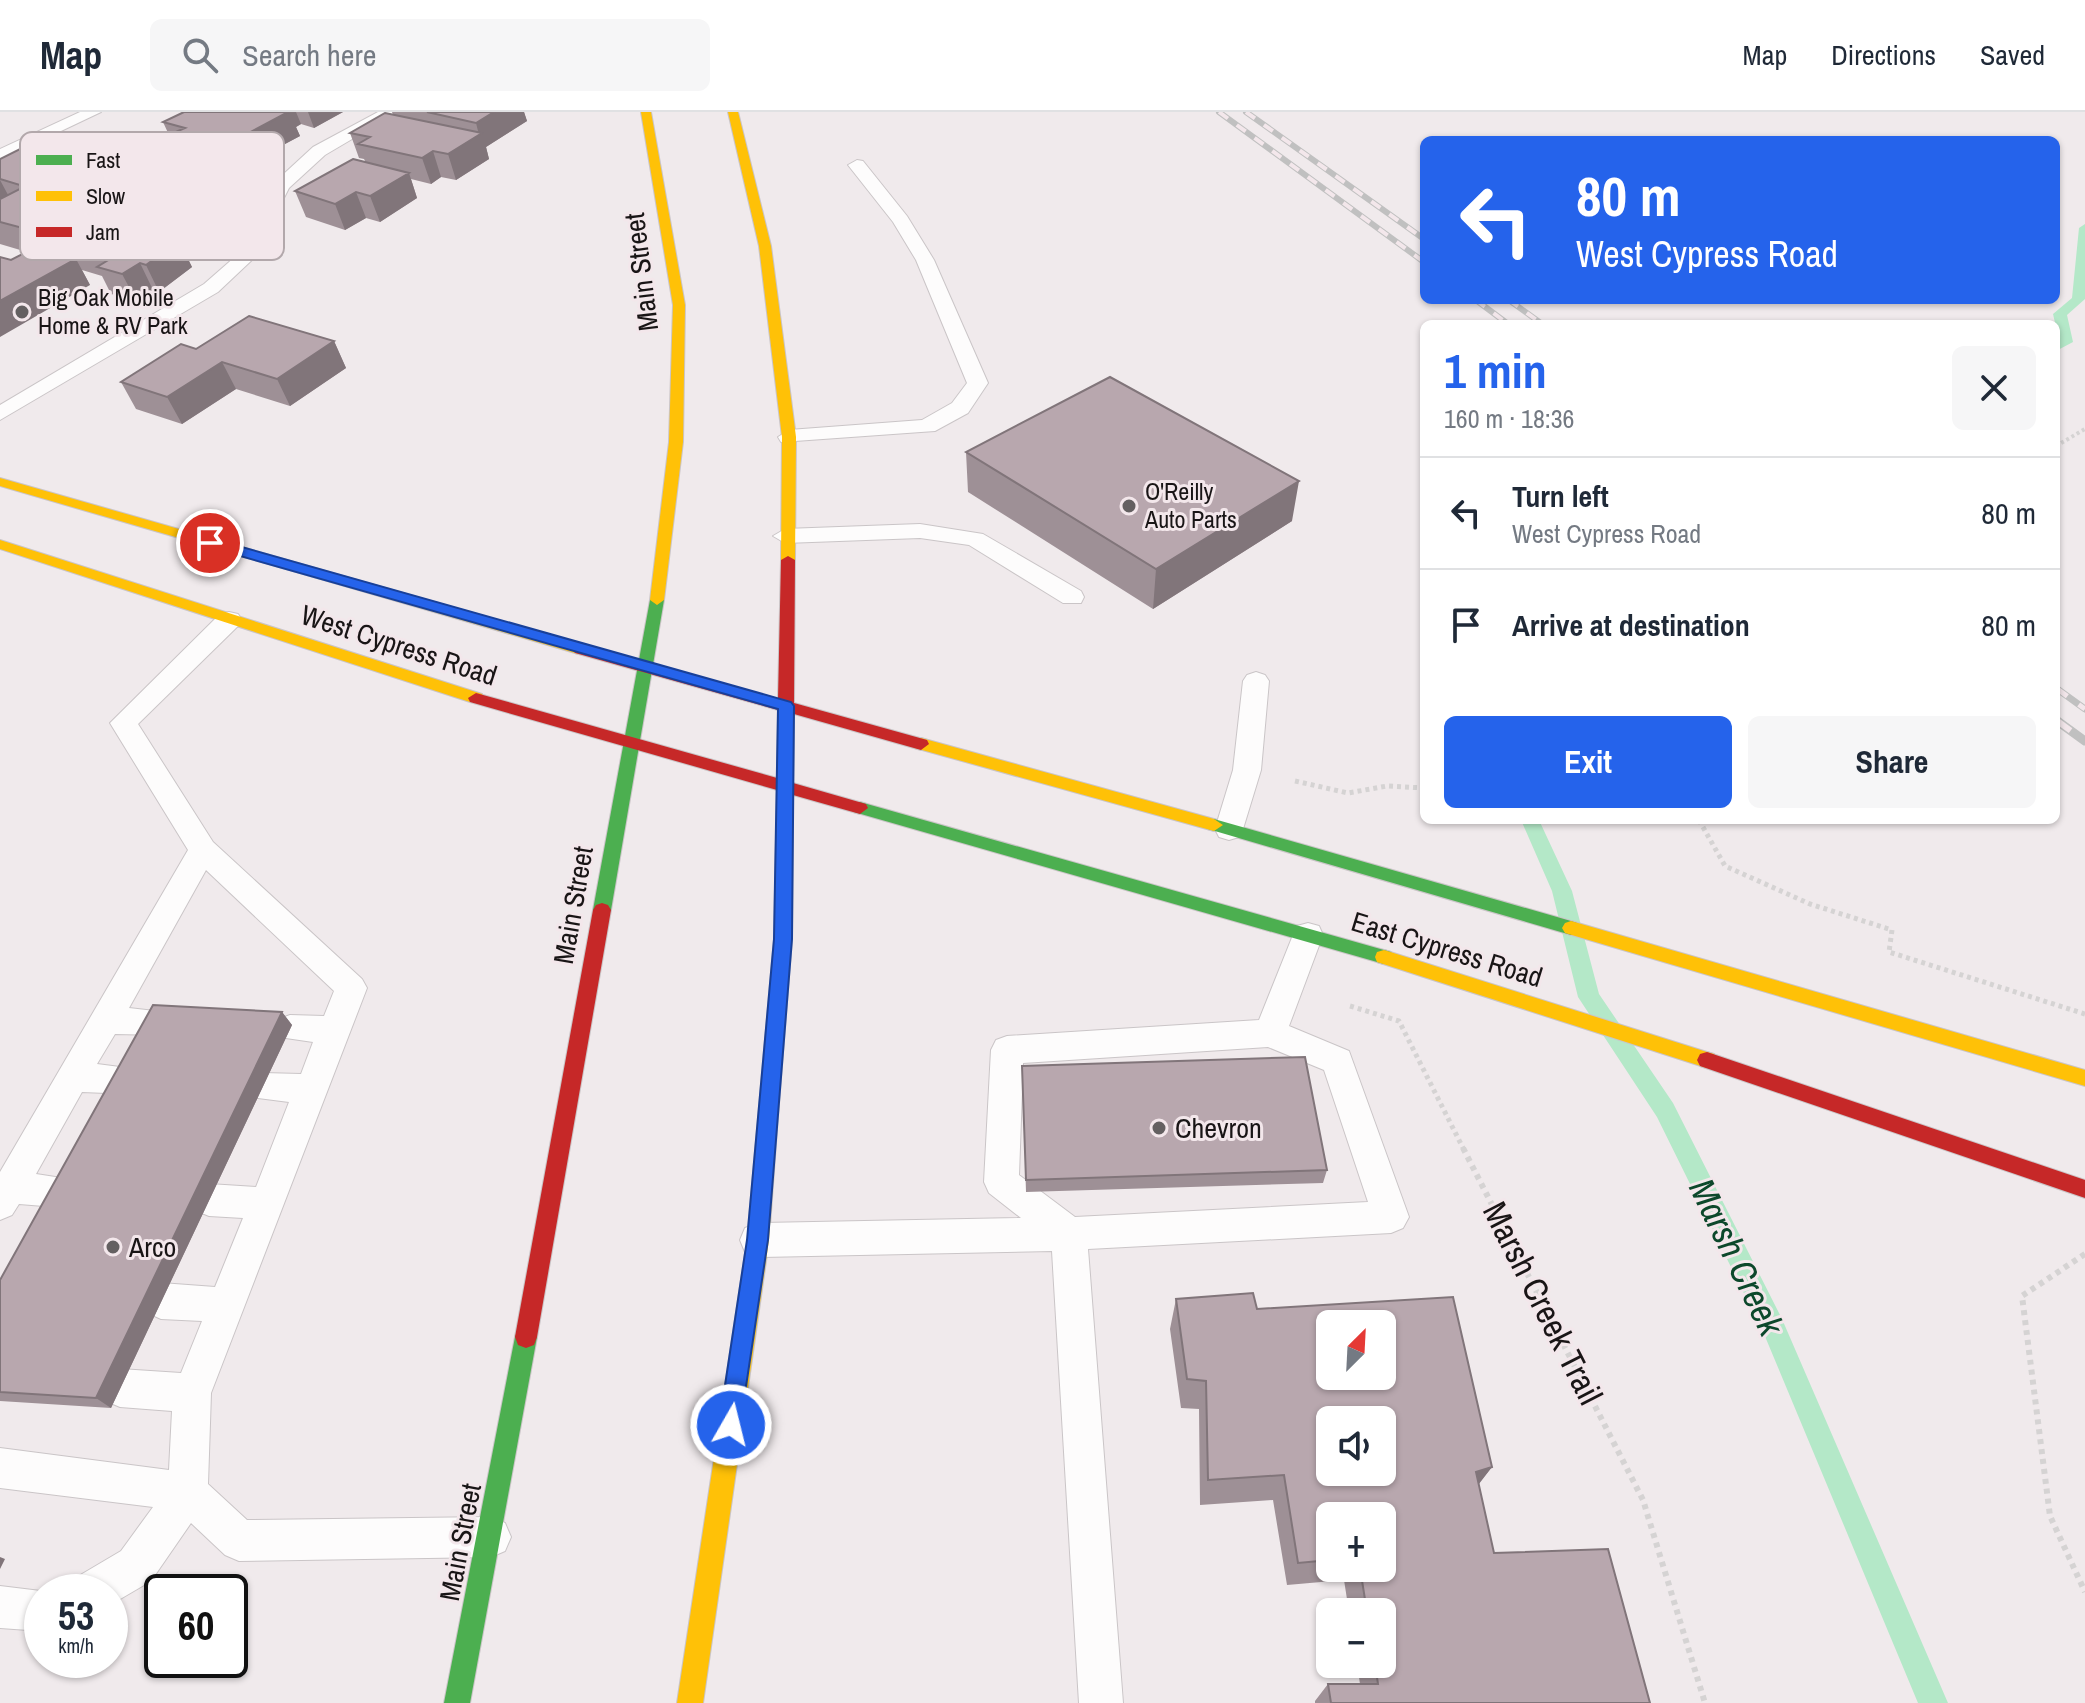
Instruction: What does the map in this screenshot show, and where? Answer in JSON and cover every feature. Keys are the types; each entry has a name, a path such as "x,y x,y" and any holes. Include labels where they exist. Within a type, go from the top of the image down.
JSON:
{"main road":[{"name":"Main Street","path":"457,1703 491,1537 660,583 676,442 679,305 646,112"},
{"path":"690,1703 758,1240 783,939 785,536 789,437 765,246 733,112"},
{"name":"West Cypress Road","path":"0,482 786,706"},
{"name":"West Cypress Road","path":"0,544 498,706 785,786"},
{"name":"East Cypress Road","path":"786,706 1229,829 2085,1078"},
{"name":"East Cypress Road","path":"785,786 1308,935 1488,990 1745,1072 2085,1189"}],"lane":[{"path":"50,132 93,112"},
{"path":"284,183 319,151 390,112"},
{"path":"0,155 20,146"},
{"path":"789,437 927,426 960,408 978,383 925,260 901,220 857,165"},
{"path":"0,414 211,288 243,260"},
{"path":"785,536 920,531 975,539 1072,597"},
{"path":"122,1574 136,1566 188,1492 192,1393 351,988 203,850 123,723 229,620"},
{"path":"1229,829 1247,770 1256,681"},
{"path":"5,1196 203,850"},
{"path":"1270,1033 1308,935"},
{"path":"106,1020 161,1022"},
{"path":"290,1028 333,1030"},
{"path":"758,1240 1069,1234 1391,1217 1337,1061 1270,1033 1007,1050 1001,1182 1069,1234 1101,1703"},
{"path":"73,1077 131,1080"},
{"path":"263,1087 311,1089"},
{"path":"5,1196 69,1192"},
{"path":"209,1200 266,1203"},
{"path":"161,1301 226,1305"},
{"path":"120,1388 192,1393"},
{"path":"0,1468 188,1492 239,1541 491,1537"},
{"path":"0,1607 24,1609"}],"path":[{"path":"2060,444 2085,429"},
{"path":"1247,770 1348,793 1387,786 1420,788"},
{"path":"1701,824 1725,866 1810,904 1892,930 1889,952 2085,1014"},
{"name":"Marsh Creek Trail","path":"1288,987 1399,1021 1643,1500 1705,1703"},
{"path":"2085,1254 2022,1296 2050,1516 2085,1592"}],"building":[{"path":"184,112 288,112 250,132 182,132 178,131 185,128 163,122"},
{"path":"427,112 494,112 476,123"},
{"path":"385,113 482,133 448,154 433,151 422,158 358,144 370,137 350,133"},
{"path":"20,149 20,185 0,179 0,159"},
{"path":"353,159 409,173 370,196 356,192 335,204 295,191"},
{"path":"20,189 20,227 0,222 0,199"},
{"path":"20,255 20,260 74,260 0,301 0,257 11,260"},
{"path":"108,260 153,260 146,265 140,263 122,274 97,267"},
{"path":"249,316 334,341 277,379 222,362 167,397 121,382 181,344 196,349"},
{"name":"O'Reilly Auto Parts","path":"1110,377 1299,481 1156,569 966,452"},
{"name":"Arco","path":"153,1005 282,1012 96,1398 0,1392 0,1280"},
{"path":"1305,1057 1327,1170 1026,1180 1022,1066"},
{"path":"1253,1293 1257,1309 1453,1297 1492,1467 1476,1472 1494,1553 1608,1549 1650,1703 1331,1703 1328,1684 1378,1684 1377,1678 1396,1678 1396,1598 1365,1598 1362,1582 1396,1582 1396,1502 1316,1502 1316,1561 1298,1563 1284,1475 1208,1480 1206,1381 1187,1379 1176,1299"}],"waterway":[{"name":"Marsh Creek","path":"2060,345 2066,342 2060,314 2078,299 2085,228"},
{"name":"Marsh Creek","path":"1532,824 1562,891 1589,997 1665,1110 1773,1327 1933,1703"}],"railway":[{"path":"1219,112 1420,259"},
{"path":"1246,112 1420,236"},
{"path":"1481,304 1503,320"},
{"path":"1514,304 1536,320"},
{"path":"2060,691 2085,709"},
{"path":"2060,723 2085,741"}],"traffic: fast":[{"path":"602,910 657,600"},
{"path":"860,808 1384,957"},
{"path":"1214,825 1571,928"},
{"path":"457,1703 526,1337"}],"traffic: slow":[{"path":"646,112 679,305 676,442 657,600"},
{"path":"733,112 765,246 789,437 788,560"},
{"path":"0,482 580,649"},
{"path":"0,544 476,698"},
{"path":"921,744 1214,825"},
{"path":"1571,928 2085,1078"},
{"path":"1384,957 1707,1060"},
{"path":"690,1703 758,1240 767,1129"}],"traffic: jam":[{"path":"767,1129 783,939 788,560"},
{"path":"580,649 921,744"},
{"path":"476,698 860,808"},
{"path":"526,1337 602,910"},
{"path":"1707,1060 2085,1189"}],"place":[{"name":"Big Oak Mobile Home & RV Park","path":"22,312"},
{"name":"O'Reilly Auto Parts","path":"1129,506"},
{"name":"Chevron","path":"1159,1128"},
{"name":"Arco","path":"113,1247"}],"route":[{"path":"210,543 786,706 783,939 758,1240 731,1425"}]}
